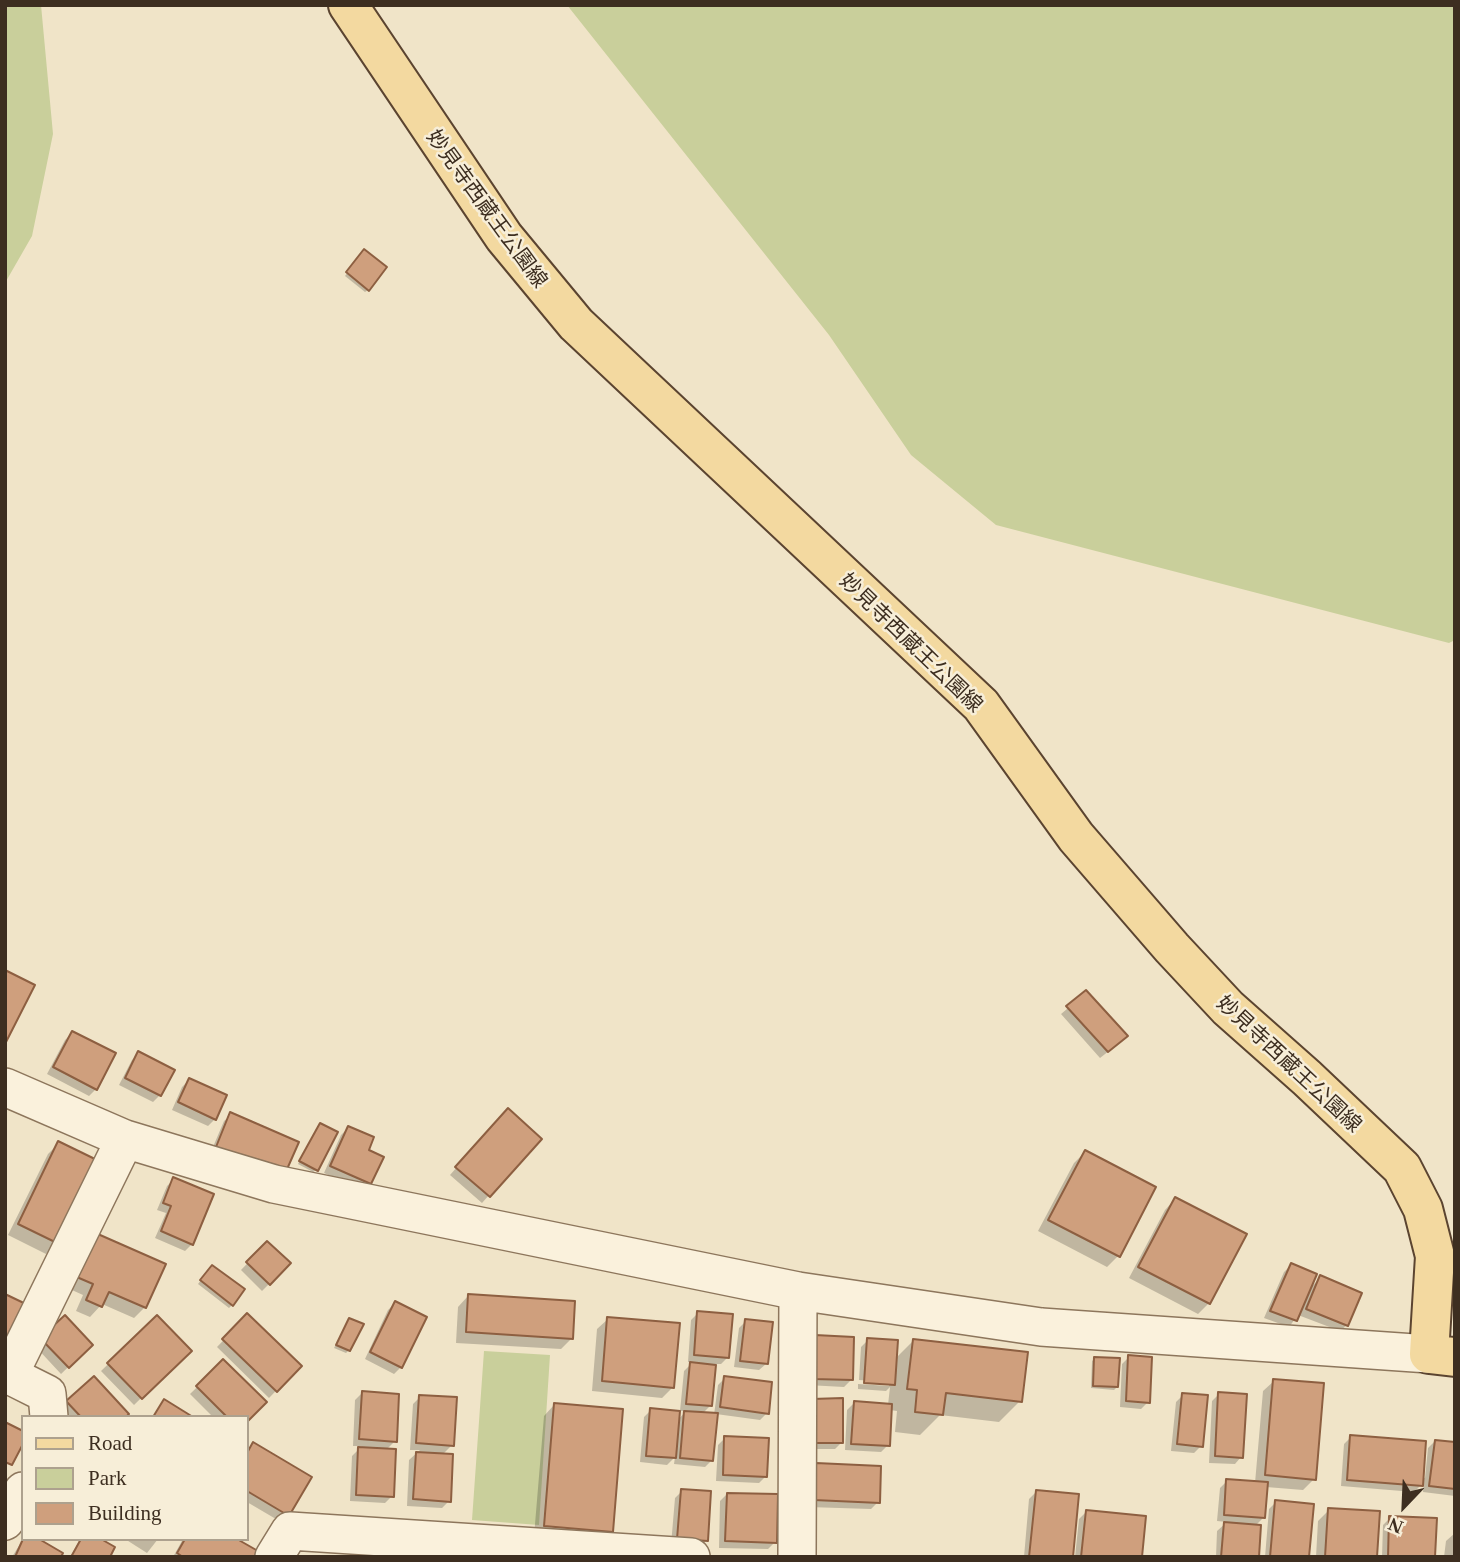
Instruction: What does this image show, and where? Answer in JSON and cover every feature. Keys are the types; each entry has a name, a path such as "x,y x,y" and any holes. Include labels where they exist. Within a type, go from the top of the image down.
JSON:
{"main road":[{"name":"妙見寺西蔵王公園線","path":"348,5 504,237 576,324 981,705 1076,837 1172,948 1228,1008 1402,1168 1423,1209 1435,1256 1442,1355"}],"lane":[{"path":"5,1087 125,1139 274,1184 798,1292 1041,1327 1442,1355"},
{"path":"50,1415 47,1394 7,1374 125,1139"},
{"path":"797,1557 798,1292"},
{"path":"5,1521 21,1494"},
{"path":"274,1557 290,1531 691,1557"}],"green space":[{"path":"5,5 41,5 53,134 32,236 5,283"},
{"path":"567,5 1455,5 1455,640 1449,643 996,525 911,455 829,335"},
{"path":"484,1351 550,1355 539,1525 472,1520"}],"building":[{"path":"364,249 387,267 369,291 346,272"},
{"path":"5,970 35,985 5,1044"},
{"path":"1086,990 1128,1036 1108,1052 1066,1006"},
{"path":"72,1031 116,1053 97,1090 53,1067"},
{"path":"138,1051 175,1070 161,1096 125,1078"},
{"path":"189,1078 227,1095 216,1120 178,1102"},
{"path":"508,1108 542,1139 490,1197 455,1167"},
{"path":"230,1112 299,1142 284,1176 216,1147"},
{"path":"320,1123 338,1132 318,1171 299,1161"},
{"path":"348,1126 374,1137 369,1150 384,1157 371,1184 330,1166"},
{"path":"58,1141 99,1161 59,1244 18,1224"},
{"path":"1085,1150 1156,1187 1120,1257 1048,1220"},
{"path":"173,1177 214,1194 193,1245 161,1231 171,1206 163,1203"},
{"path":"1175,1197 1247,1234 1210,1304 1138,1267"},
{"path":"91,1231 166,1264 146,1308 109,1292 102,1307 86,1300 93,1284 72,1275"},
{"path":"267,1241 291,1263 270,1285 246,1262"},
{"path":"1291,1263 1317,1274 1297,1321 1270,1311"},
{"path":"212,1265 245,1289 233,1306 200,1280"},
{"path":"1320,1275 1362,1293 1348,1326 1306,1309"},
{"path":"5,1294 30,1306 5,1346"},
{"path":"468,1294 575,1301 573,1339 466,1332"},
{"path":"395,1301 427,1317 402,1368 370,1352"},
{"path":"697,1311 733,1314 729,1358 694,1355"},
{"path":"247,1313 302,1366 277,1392 222,1339"},
{"path":"65,1315 93,1345 69,1368 40,1338"},
{"path":"157,1315 192,1351 142,1399 107,1363"},
{"path":"607,1317 680,1323 674,1388 602,1381"},
{"path":"349,1318 364,1324 350,1351 336,1345"},
{"path":"745,1319 773,1322 768,1364 740,1361"},
{"path":"815,1335 854,1337 853,1380 813,1379"},
{"path":"867,1338 898,1340 895,1385 864,1383"},
{"path":"913,1339 1028,1352 1022,1402 946,1393 943,1415 915,1412 917,1390 907,1389"},
{"path":"1128,1355 1152,1357 1150,1403 1126,1401"},
{"path":"1094,1357 1120,1358 1118,1387 1093,1386"},
{"path":"223,1359 267,1402 248,1421 248,1415 225,1415 196,1386"},
{"path":"690,1362 716,1365 712,1406 686,1404"},
{"path":"94,1376 129,1414 79,1415 66,1401"},
{"path":"724,1376 772,1382 769,1414 720,1407"},
{"path":"1273,1379 1324,1383 1316,1480 1265,1475"},
{"path":"362,1391 399,1394 397,1442 359,1439"},
{"path":"1218,1392 1247,1394 1243,1458 1215,1456"},
{"path":"1182,1393 1208,1395 1203,1447 1177,1444"},
{"path":"419,1395 457,1397 454,1446 416,1443"},
{"path":"843,1398 843,1443 812,1443 812,1399"},
{"path":"164,1399 190,1415 154,1415"},
{"path":"854,1401 892,1404 890,1446 851,1444"},
{"path":"554,1403 623,1409 613,1532 544,1526"},
{"path":"650,1408 680,1411 676,1458 646,1456"},
{"path":"684,1411 718,1413 713,1461 680,1458"},
{"path":"5,1422 21,1430 21,1448 12,1465 5,1462"},
{"path":"1350,1435 1426,1441 1423,1486 1347,1480"},
{"path":"724,1436 769,1438 767,1477 723,1475"},
{"path":"1435,1440 1455,1442 1455,1489 1429,1486"},
{"path":"253,1442 312,1477 289,1516 248,1492 248,1451"},
{"path":"358,1447 396,1449 394,1497 356,1495"},
{"path":"416,1452 453,1454 451,1502 413,1499"},
{"path":"816,1463 881,1466 880,1503 814,1500"},
{"path":"1226,1479 1268,1482 1265,1518 1224,1515"},
{"path":"681,1489 711,1491 708,1541 677,1539"},
{"path":"1036,1490 1079,1494 1073,1557 1029,1557"},
{"path":"727,1493 778,1494 777,1543 725,1541"},
{"path":"1275,1500 1314,1504 1309,1557 1270,1557"},
{"path":"1328,1508 1380,1511 1377,1557 1325,1557"},
{"path":"1086,1510 1146,1516 1142,1557 1081,1557"},
{"path":"1389,1516 1437,1518 1435,1557 1388,1557"},
{"path":"1224,1522 1261,1525 1259,1557 1221,1557"},
{"path":"22,1541 42,1541 63,1553 61,1557 15,1557"},
{"path":"80,1541 104,1541 115,1547 110,1557 71,1557"},
{"path":"184,1541 240,1541 258,1551 255,1557 183,1557 177,1553"}]}
